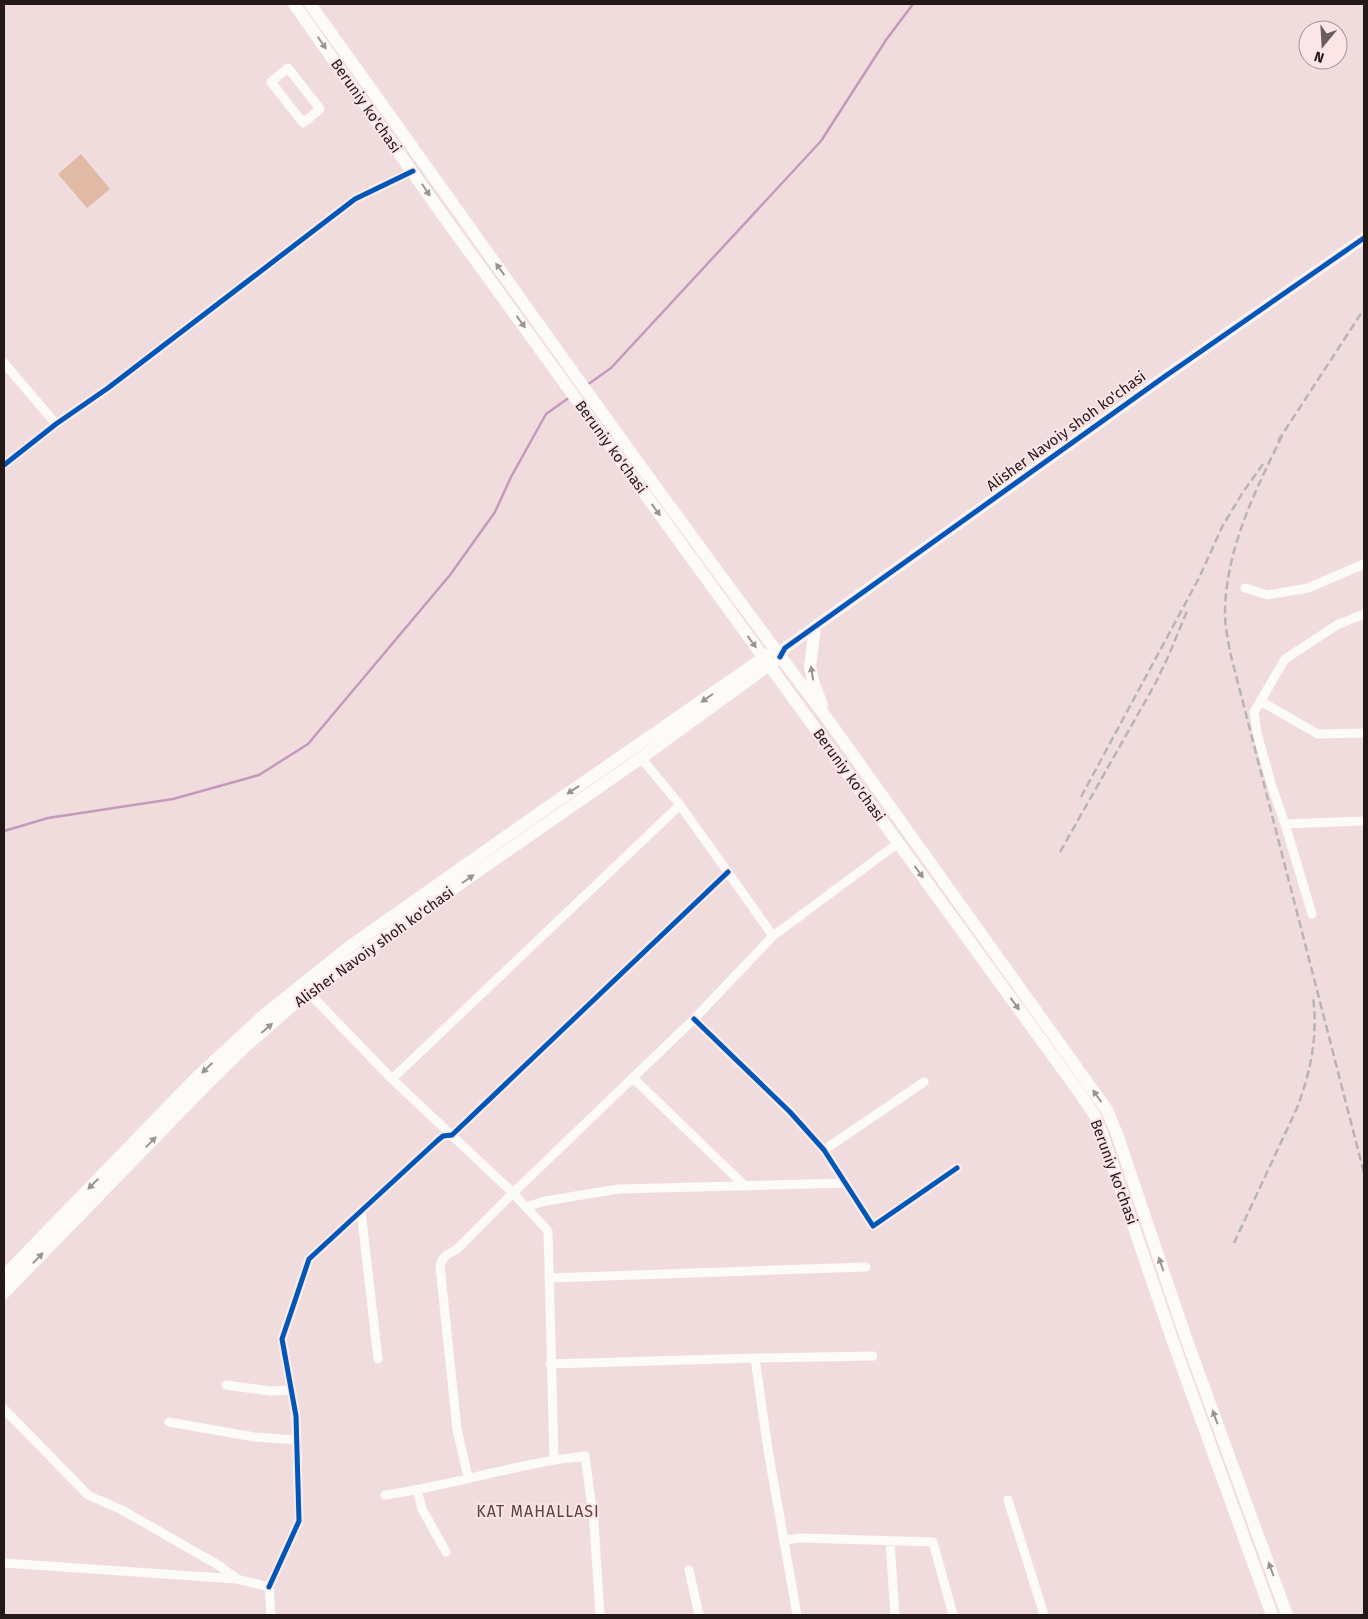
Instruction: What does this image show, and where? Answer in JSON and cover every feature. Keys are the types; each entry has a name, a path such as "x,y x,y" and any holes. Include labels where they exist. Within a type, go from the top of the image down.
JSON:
{"main road":[{"name":"Beruniy ko'chasi","path":"294,4 509,306 1095,1116 1173,1342 1272,1615"},
{"name":"Beruniy ko'chasi","path":"310,4 608,420 780,652 1107,1110 1117,1134 1186,1338 1287,1615"},
{"path":"310,26 320,18"},
{"path":"509,306 520,297"},
{"path":"815,627 810,666 826,717"},
{"name":"Alisher Navoiy shoh ko'chasi","path":"4,1276 195,1079 264,1015 349,947 780,652"},
{"name":"Alisher Navoiy shoh ko'chasi","path":"4,1293 207,1084 246,1046 308,992 642,758 766,662"},
{"path":"1173,1342 1186,1338"}],"street":[{"path":"288,68 320,109 303,123 271,82 288,68"},
{"path":"4,465 355,200 413,171"},
{"name":"Alisher Navoiy shoh ko'chasi","path":"780,652 1164,377 1364,238"},
{"path":"4,363 56,424"},
{"path":"1245,588 1266,595 1308,588 1364,564"},
{"path":"1312,914 1286,824 1272,787 1257,734 1254,712 1285,659 1337,625 1364,614"},
{"path":"1260,701 1318,734 1364,733"},
{"path":"642,758 680,806 773,936"},
{"path":"392,1079 680,806"},
{"path":"1286,824 1364,821"},
{"path":"468,1477 458,1429 440,1266 442,1259 445,1255 456,1250 694,1019 773,936 898,843"},
{"path":"271,1615 269,1587 299,1521 296,1416 282,1338 309,1259 437,1141 443,1136 452,1135 728,872"},
{"path":"308,992 392,1079 513,1193 548,1231 554,1459"},
{"path":"694,1019 790,1112 824,1150 873,1226 957,1168"},
{"path":"633,1078 744,1185"},
{"path":"824,1150 924,1082"},
{"path":"526,1207 545,1201 619,1189 845,1183"},
{"path":"361,1211 378,1359"},
{"path":"550,1278 866,1267"},
{"path":"550,1364 872,1356"},
{"path":"755,1358 768,1450 797,1615"},
{"path":"226,1385 270,1391 291,1390"},
{"path":"4,1410 88,1495 122,1510 218,1565 237,1579"},
{"path":"169,1422 254,1438 297,1440"},
{"path":"385,1494 417,1490 554,1459 585,1456 594,1523 600,1615"},
{"path":"417,1490 422,1509 446,1552"},
{"path":"1008,1500 1044,1615"},
{"path":"784,1540 801,1538 933,1542 953,1615"},
{"path":"890,1541 895,1615"},
{"path":"4,1564 237,1579 269,1587"},
{"path":"689,1570 699,1615"}],"shaded area":[{"path":"81,154 110,189 87,208 58,174"}],"waterway":[{"path":"587,385 611,368 821,141 886,40 913,4"},
{"path":"4,831 48,818 173,799 259,775 308,744 450,575 495,512 511,477 546,414 570,397"}],"railway":[{"path":"1278,441 1364,309"},
{"path":"1282,436 1252,500 1236,544 1226,591 1226,623 1230,652 1364,1173"},
{"path":"1081,797 1199,578 1222,527 1263,464"},
{"path":"1060,852 1155,684 1187,611"},
{"path":"1234,1243 1302,1094 1310,1067 1314,1040 1313,997"}],"cycle path":[{"path":"4,465 355,199 413,171"},
{"path":"780,657 785,648 1164,377 1364,238"},
{"path":"269,1587 299,1521 296,1416 282,1339 309,1259 437,1141 443,1136 452,1135 728,872"},
{"path":"694,1019 790,1112 824,1150 873,1226 957,1168"}],"district":[{"name":"KAT MAHALLASI","path":"538,1511"}]}
